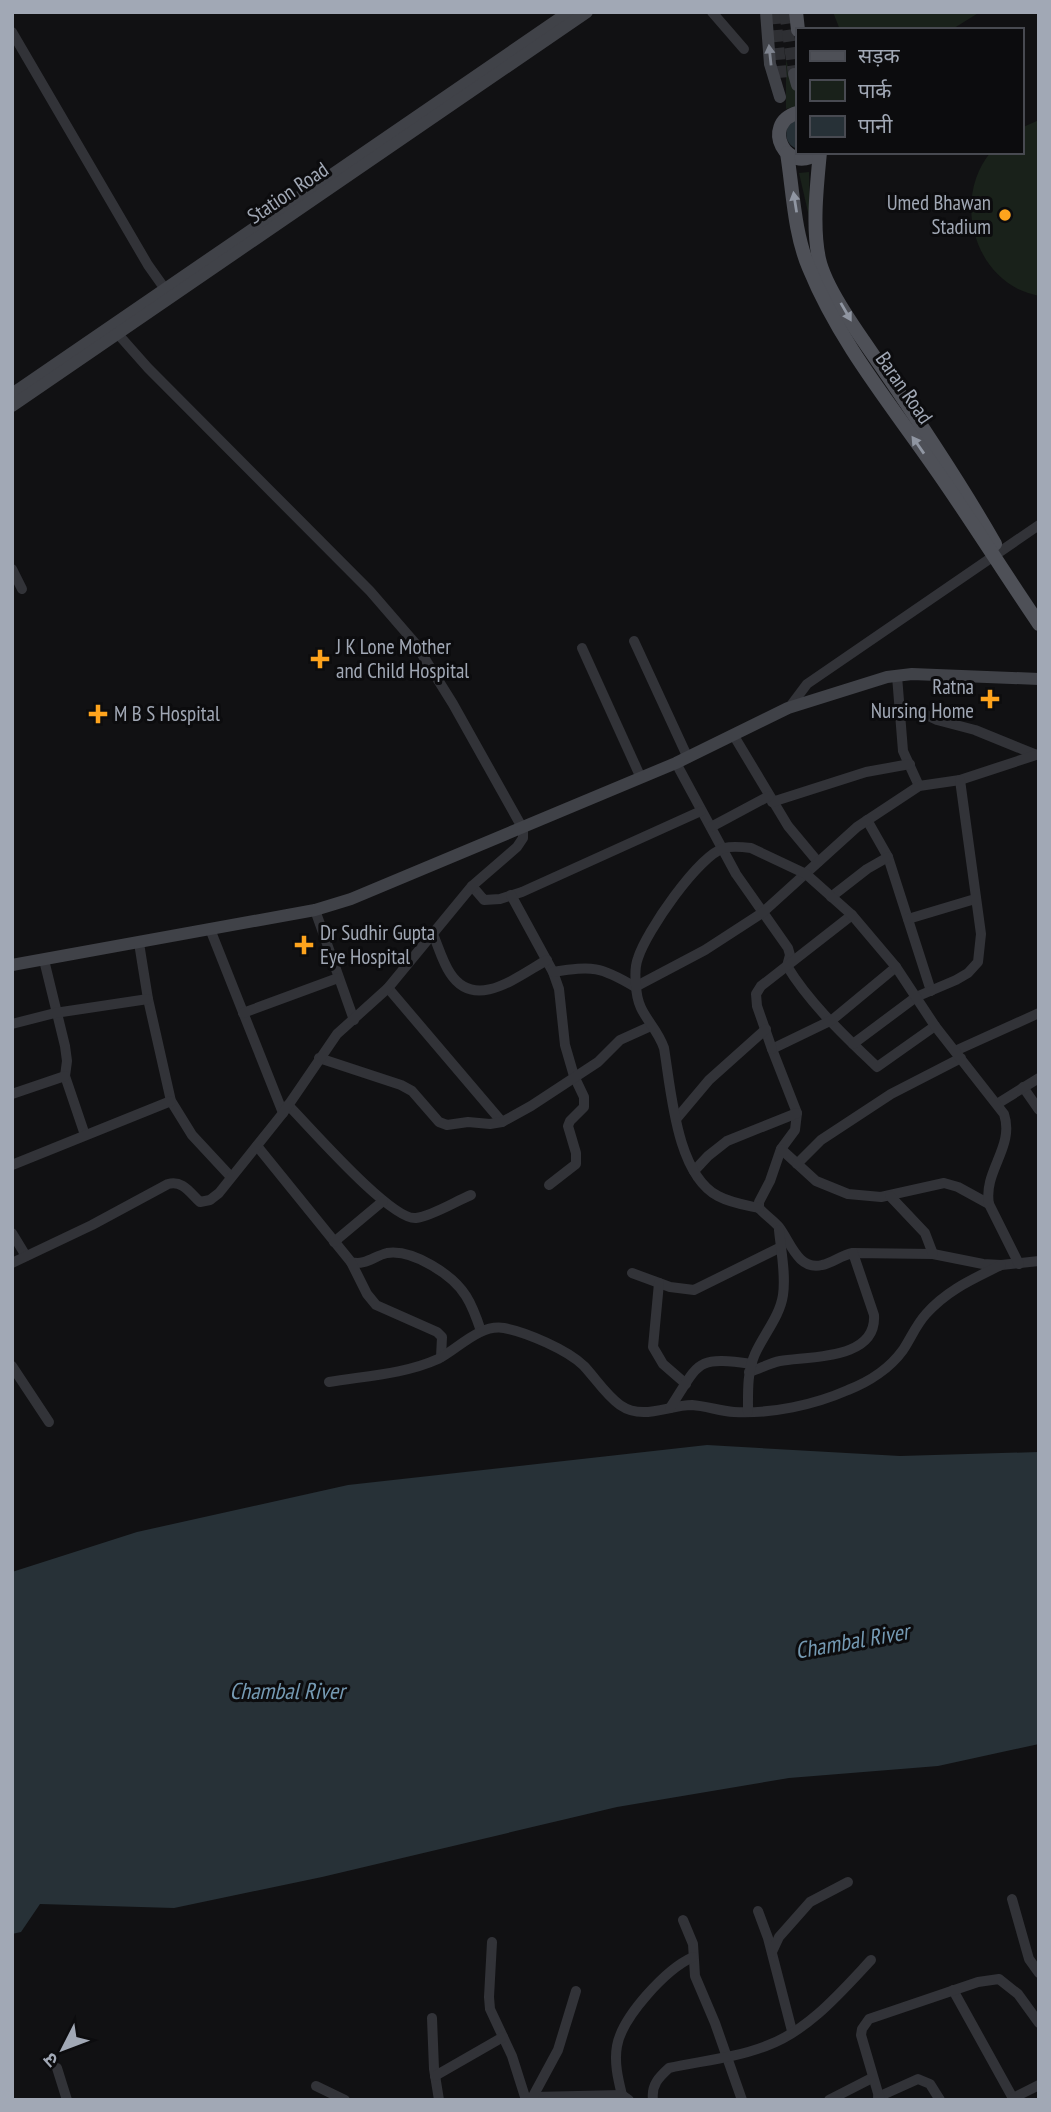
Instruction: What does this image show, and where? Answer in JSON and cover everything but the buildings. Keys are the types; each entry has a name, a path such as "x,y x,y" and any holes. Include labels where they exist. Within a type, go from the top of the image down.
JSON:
{"main road":[{"path":"781,126 796,114"},
{"name":"Baran Road","path":"781,126 779,141 787,153 811,248"},
{"path":"787,153 800,159 815,154"},
{"name":"Baran Road","path":"819,154 817,205 808,266 828,309 853,352 996,554 1039,609"},
{"name":"Baran Road","path":"996,554 1039,624"}],"street":[{"name":"Station Road","path":"12,406 569,12"},
{"name":"Station Road","path":"12,394 169,294 587,12"},
{"path":"712,12 744,49"},
{"path":"766,12 770,64 780,97 781,126"},
{"path":"12,32 148,265 169,294"},
{"path":"780,97 791,79"},
{"path":"12,1263 92,1225 168,1184 176,1182 184,1185 200,1202 210,1200 219,1193 286,1109 337,1034 388,988 472,886 517,847 523,838 523,829 453,704 415,643 370,591 157,377 117,333"},
{"path":"788,708 807,684 1039,525"},
{"path":"12,569 22,589"},
{"path":"634,641 701,811 736,874 788,948 790,955 787,965 796,981 877,1067 935,1026"},
{"path":"582,648 641,778"},
{"path":"12,965 315,911 396,883 523,829 682,760 788,708 887,677 912,674 1039,679"},
{"path":"897,676 904,751 919,786"},
{"path":"899,707 975,730 1037,754"},
{"path":"734,736 770,799 818,862"},
{"path":"635,987 705,950 762,913 867,820 919,786 960,780 1037,754"},
{"path":"712,827 770,799 866,772 910,764"},
{"path":"853,1044 916,997 968,973 978,962 981,934 960,780"},
{"path":"472,886 484,900 500,899 701,811"},
{"path":"867,820 888,857 931,991"},
{"path":"1019,1264 989,1204 988,1184 1003,1150 1008,1125 997,1104 935,1026 896,967 852,915 806,874 751,848 722,849 705,861 679,888 641,948 635,987 640,1011 660,1036 664,1048 677,1118 689,1163 694,1171 715,1195 759,1208 779,1226 801,1259 811,1266 853,1254 933,1254 1000,1265 1019,1264 1039,1261"},
{"path":"831,897 867,869 888,857"},
{"path":"511,895 553,972 559,989 565,1045 574,1076 584,1097 584,1107 568,1126 576,1153 576,1164 550,1185"},
{"path":"908,919 975,900"},
{"path":"315,911 354,1020"},
{"path":"759,1208 781,1149 795,1130 797,1113 757,1006 756,994 761,986 852,915"},
{"path":"210,929 243,1013 286,1109 383,1201 407,1217 417,1218 471,1195"},
{"path":"432,932 450,973 460,985 473,992 487,991 547,960"},
{"path":"139,943 148,999 171,1101 192,1135 231,1177"},
{"path":"44,960 67,1061 65,1076 85,1135"},
{"path":"772,1049 832,1020 896,967"},
{"path":"553,972 598,968 635,987"},
{"path":"243,1013 338,978"},
{"path":"388,988 502,1122"},
{"path":"12,1024 55,1013 148,999"},
{"path":"797,1164 821,1140 891,1094 958,1054 1039,1013"},
{"path":"319,1058 401,1085 412,1091 439,1122 447,1125 468,1122 489,1124 502,1122 531,1106 598,1062 620,1040 651,1026"},
{"path":"677,1118 709,1080 766,1029"},
{"path":"12,1094 65,1076"},
{"path":"997,1104 1039,1078"},
{"path":"1023,1087 1039,1110"},
{"path":"12,1165 171,1101"},
{"path":"694,1171 727,1141 797,1113"},
{"path":"257,1146 351,1262 367,1294 376,1305 437,1332 442,1337 441,1357"},
{"path":"781,1149 816,1181 848,1195 890,1196 944,1183 958,1187 989,1204"},
{"path":"890,1196 925,1233 933,1254"},
{"path":"334,1242 383,1201"},
{"path":"748,1412 750,1368 783,1296 779,1226"},
{"path":"12,1233 26,1256"},
{"path":"632,1273 684,1290 694,1290 780,1247"},
{"path":"351,1262 359,1264 388,1253 405,1254 432,1265 455,1282 466,1295 481,1331"},
{"path":"670,1408 695,1369 708,1360 718,1359 750,1368 782,1361 830,1356 855,1347 872,1333 874,1315 853,1254"},
{"path":"329,1382 411,1368 441,1357 481,1331 502,1328 562,1349 621,1405 635,1413 693,1405 748,1412 816,1402 871,1378 897,1358 919,1323 944,1296 958,1285 1000,1265"},
{"path":"659,1283 653,1347 663,1364 686,1384"},
{"path":"12,1366 48,1422"},
{"path":"772,1952 779,1937 810,1902 848,1882"},
{"path":"1012,1899 1028,1959 1039,1973"},
{"path":"758,1911 772,1952 792,2031"},
{"path":"683,1920 692,1944 695,1976 742,2100"},
{"path":"492,1942 490,2009 530,2099"},
{"path":"530,2099 625,2097 615,2054 621,2032 654,1988 680,1963 692,1957"},
{"path":"653,2100 654,2087 659,2077 669,2068 767,2046 792,2031 835,1998 871,1960"},
{"path":"940,2100 929,2084 918,2079 879,2099 861,2035 865,2023 880,2015 954,1990 990,1979 999,1979 1018,1994 1039,2023"},
{"path":"954,1990 1013,2099 1039,2085"},
{"path":"530,2099 558,2050 576,1992"},
{"path":"432,2018 439,2100"},
{"path":"435,2076 503,2037"},
{"path":"57,2068 66,2100"},
{"path":"836,2098 872,2078"},
{"path":"316,2086 345,2100"}],"green space":[{"path":"833,12 980,12 954,28 839,28"},
{"path":"786,60 796,93 796,106 786,109"},
{"name":"Umed Bhawan Stadium","path":"1039,120 1039,296 1018,289 1001,278 988,263 973,226 971,207 980,169 990,154 1023,154 1023,127"},
{"path":"809,172 810,221 799,173"}],"water":[{"path":"796,120 796,148 787,140 788,126"},
{"name":"Chambal River","path":"707,1445 900,1456 1039,1452 1039,1744 938,1766 789,1778 617,1807 322,1877 174,1908 40,1904 21,1932 12,1934 12,1572 137,1532 348,1485"}],"tunnel":[{"path":"775,12 781,78"},
{"path":"785,12 794,74"}],"place":[{"name":"Umed Bhawan Stadium","path":"1005,215"},
{"name":"J K Lone Mother and Child Hospital","path":"320,659"},
{"name":"Ratna Nursing Home","path":"990,699"},
{"name":"M B S Hospital","path":"98,714"},
{"name":"Dr Sudhir Gupta Eye Hospital","path":"304,945"}]}
